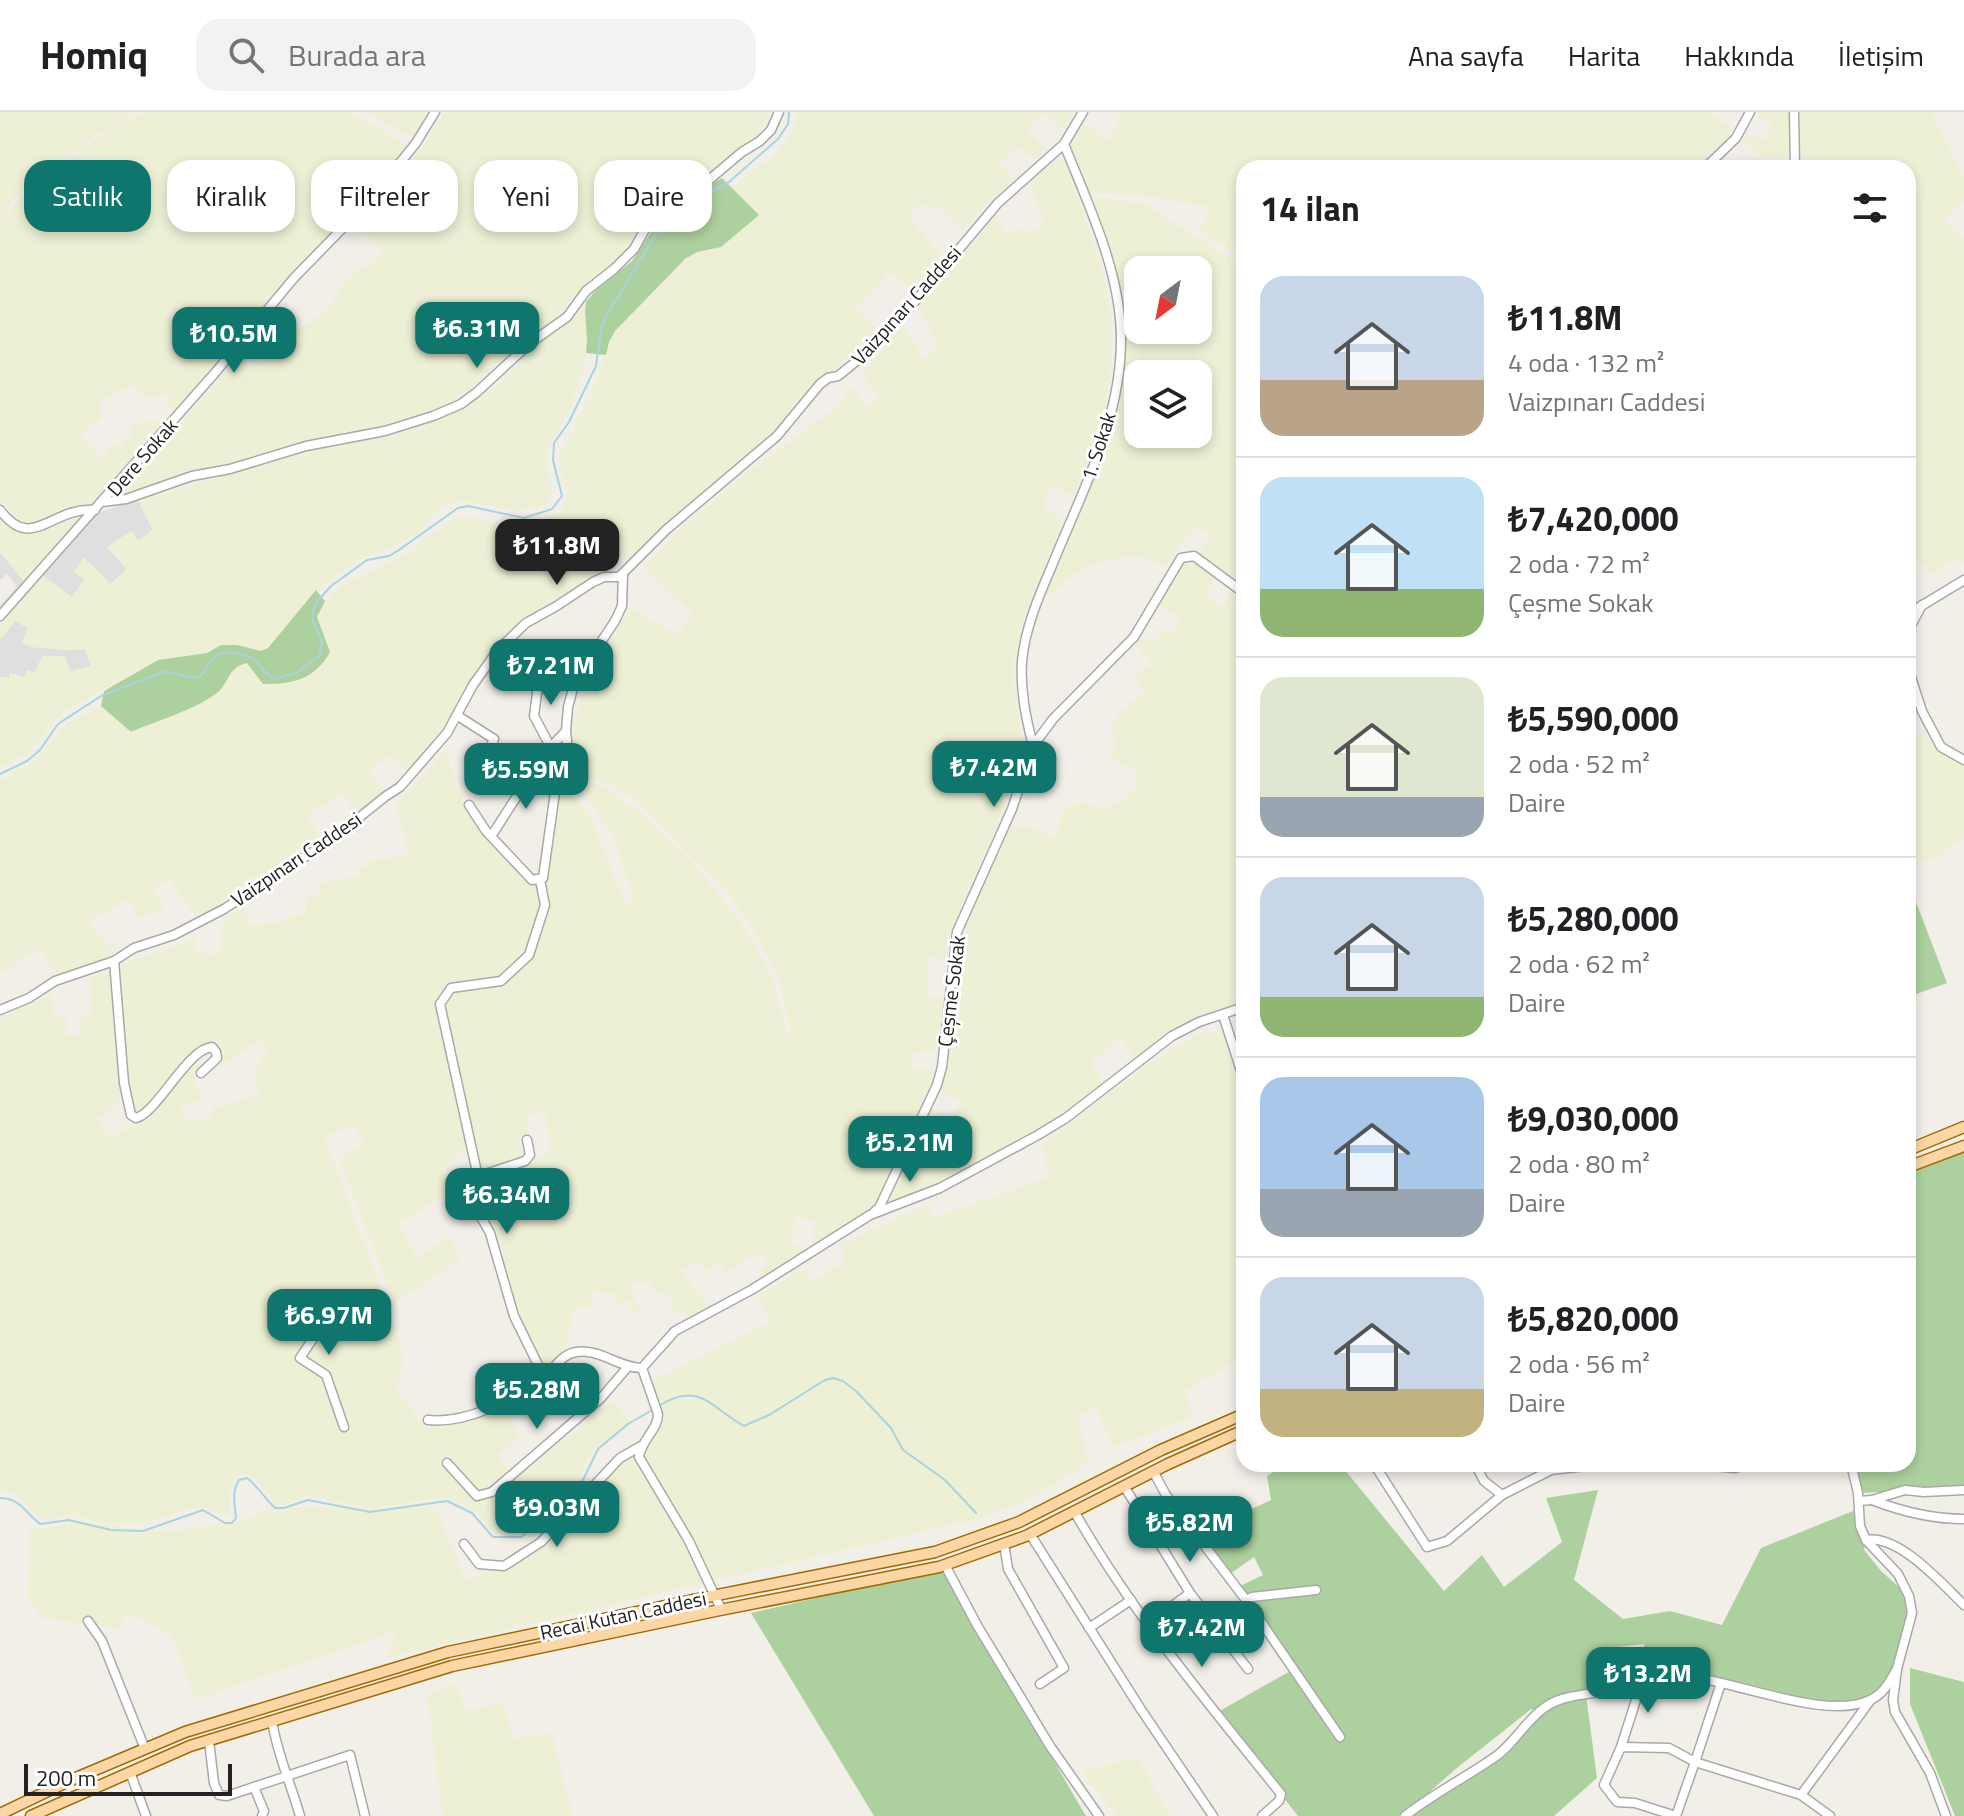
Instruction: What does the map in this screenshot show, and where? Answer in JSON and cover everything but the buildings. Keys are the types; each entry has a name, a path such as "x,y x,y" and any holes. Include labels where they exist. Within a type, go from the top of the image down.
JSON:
{"main road":[{"path":"1916,1147 1964,1127"},
{"path":"1916,1164 1964,1146"},
{"name":"Recai Kutan Caddesi","path":"0,1814 185,1732 448,1652 935,1552 1019,1522 1161,1450 1236,1417"},
{"name":"Recai Kutan Caddesi","path":"31,1816 209,1741 452,1666 945,1565 1030,1534 1153,1471 1236,1434"}],"street":[{"name":"Dere Sokak","path":"0,616 294,278 369,201 416,143 435,112"},
{"path":"102,502 126,499 192,476 306,446 385,431 461,404 529,344 567,317 586,291 634,249 660,209 703,185 760,141 771,130 779,112"},
{"name":"Vaizpınarı Caddesi","path":"0,1010 29,998 55,981 114,961 134,948 174,935 224,909 331,840 400,787 458,716 485,668 507,640 526,623 593,582 604,577 618,577 666,530 777,436 820,384 838,376 869,351 998,203 1064,144 1083,112"},
{"path":"1713,160 1736,138 1750,112"},
{"path":"1794,112 1795,160"},
{"name":"1. Sokak","path":"1033,746 1021,681 1027,635 1042,588 1106,435 1121,347 1119,313 1112,278 1064,144"},
{"path":"0,510 17,527 30,530 71,511 95,510"},
{"name":"Çeşme Sokak","path":"870,1215 879,1208 937,1085 942,1067 957,932 1012,809 1033,746 1053,719 1134,637 1181,558 1194,556 1236,587"},
{"path":"478,1177 440,1004 451,988 501,981 529,955 545,905 540,880 545,871 556,785 567,741 568,707 575,681 622,606 623,573"},
{"path":"1916,609 1964,580"},
{"path":"1916,616 1922,605"},
{"path":"540,670 534,716 550,746"},
{"path":"1916,693 1941,747 1964,760"},
{"path":"458,716 494,739 483,763"},
{"path":"492,835 550,746 566,731"},
{"path":"469,805 481,824 532,880 540,880"},
{"path":"114,961 124,1083 131,1115 136,1118 145,1115 201,1050 212,1047 217,1058 201,1073"},
{"path":"428,1420 477,1412 544,1377 560,1361 576,1352 593,1353 627,1368 642,1368 675,1331 753,1289 870,1215 940,1188 1038,1135 1066,1118 1172,1036 1199,1022 1236,1010"},
{"path":"1223,1015 1236,1055"},
{"path":"527,1140 530,1155 525,1161 478,1177 468,1182 466,1190 490,1233 509,1305 544,1377"},
{"path":"344,1427 326,1375 300,1358 316,1334 359,1298"},
{"path":"447,1463 477,1496 492,1492 601,1398 627,1368"},
{"path":"642,1368 658,1421 641,1446 639,1457 689,1541 721,1609"},
{"path":"464,1544 479,1564 504,1566 541,1542 620,1458 641,1446"},
{"path":"1153,1471 1166,1495 1246,1600 1340,1737"},
{"path":"1379,1472 1427,1547 1447,1541 1502,1495 1542,1472"},
{"path":"1479,1472 1484,1481 1502,1495"},
{"path":"1853,1472 1860,1526 1866,1540 1898,1574 1909,1596 1912,1613 1897,1669 1893,1700 1895,1712 1930,1773 1946,1816"},
{"path":"1124,1486 1190,1593 1248,1669"},
{"path":"1859,1501 1905,1490 1964,1490"},
{"path":"1872,1500 1910,1514 1964,1519"},
{"path":"1074,1511 1105,1565 1148,1624 1281,1794 1279,1801 1262,1816"},
{"path":"1030,1534 1213,1816"},
{"path":"1866,1540 1875,1538 1886,1541 1924,1566 1964,1605"},
{"path":"1004,1544 1008,1569 1064,1668 1040,1684"},
{"path":"945,1565 977,1625 1050,1746 1099,1816"},
{"path":"1246,1600 1316,1590"},
{"path":"1148,1624 1190,1593"},
{"path":"1089,1628 1131,1600"},
{"path":"88,1621 102,1641 145,1749"},
{"path":"1405,1816 1506,1749 1542,1709 1559,1699 1604,1690 1651,1673 1678,1674 1824,1705 1850,1707 1870,1701 1883,1692 1897,1669"},
{"path":"1635,1679 1636,1700 1621,1747 1604,1785 1617,1802 1635,1803 1676,1816 1721,1683"},
{"path":"1801,1795 1870,1701"},
{"path":"272,1721 276,1750 289,1776 300,1816"},
{"path":"209,1741 214,1783 219,1795 227,1796 350,1755 365,1816"},
{"path":"1621,1747 1669,1748 1695,1762 1801,1795 1830,1816"},
{"path":"130,1772 146,1816"},
{"path":"254,1787 264,1811 262,1816"}],"shaded area":[{"path":"138,500 153,530 138,541 131,531 107,547 128,569 110,584 84,579 72,598 43,576 0,624 0,605 17,587 7,574 0,580 0,552 24,581 86,516"},
{"path":"14,620 29,628 22,643 32,647 85,649 91,666 69,672 35,672 24,677 10,674 9,678 0,677 0,637"}],"green space":[{"path":"0,112 136,112 93,137 64,160 24,160 24,191 0,216"},
{"path":"149,112 349,112 407,145 394,160 311,160 311,232 331,232 179,407 168,408 166,394 150,399 131,387 100,400 102,418 81,434 100,458 114,444 120,447 131,435 130,425 170,416 95,503 66,506 38,522 22,524 0,499 0,221 24,196 24,232 151,232 151,160 69,160 124,121"},
{"path":"367,112 432,112 417,136 408,136"},
{"path":"444,112 771,112 760,133 712,170 712,160 594,160 594,232 636,232 621,258 580,290 551,323 526,339 457,399 375,428 293,444 116,496 243,352 249,366 269,358 255,335 272,315 282,323 303,327 325,310 352,275 384,255 364,232 458,232 458,160 412,160"},
{"path":"797,112 1074,112 1064,130 1044,113 1027,131 1046,149 1034,160 1017,146 999,164 1014,179 963,229 939,205 932,210 922,203 910,215 906,214 942,256 913,292 889,273 855,309 879,332 809,389 777,431 628,559 610,535 593,546 610,568 523,619 478,668 446,727 408,772 389,755 369,772 385,792 358,815 341,793 307,816 323,842 198,920 169,880 154,889 165,908 140,919 128,900 88,921 116,955 58,976 39,949 0,975 0,780 26,766 43,752 67,723 101,706 131,732 217,693 228,674 240,665 247,663 294,683 307,677 320,668 330,652 317,617 319,609 342,585 401,557 456,517 474,517 498,523 530,523 560,511 568,489 559,466 559,457 596,383 615,331 675,268 697,252 721,247 759,215 732,188 771,157 789,137"},
{"path":"1115,112 1710,112 1732,128 1727,138 1704,160 1236,160 1236,255 1200,231 1209,207 1153,197 1087,192 1071,153 1071,143 1083,124 1108,140 1121,116"},
{"path":"1758,112 1790,112 1793,156 1769,158 1741,141 1746,135 1768,140 1771,120 1756,118"},
{"path":"1798,112 1932,112 1964,179 1964,201 1945,220 1964,239 1964,564 1957,558 1932,575 1923,562 1916,566 1916,160 1809,160 1800,154"},
{"path":"1061,156 1099,261 1112,325 1112,361 1103,421 1074,496 1050,485 1044,508 1064,521 1023,617 1013,666 1023,752 996,828 946,945 945,959 927,957 929,998 943,998 935,1051 911,1053 913,1068 936,1070 866,1223 811,1253 815,1221 795,1217 790,1245 806,1247 804,1260 765,1283 761,1269 767,1266 763,1253 754,1255 725,1273 719,1263 705,1272 699,1261 681,1269 709,1307 689,1319 683,1311 673,1311 670,1294 655,1293 652,1283 630,1282 640,1313 634,1314 628,1299 617,1304 616,1294 593,1291 590,1307 573,1308 566,1349 551,1366 543,1369 527,1344 472,1194 496,1188 501,1197 519,1192 512,1170 551,1152 545,1111 526,1117 529,1133 518,1139 525,1158 481,1171 473,1152 454,1153 455,1161 441,1166 452,1191 399,1223 416,1257 450,1238 461,1259 395,1303 339,1159 364,1143 351,1125 325,1137 399,1338 404,1360 396,1389 425,1428 484,1416 503,1406 520,1438 497,1454 515,1478 613,1401 631,1423 593,1451 567,1495 548,1511 533,1516 520,1533 498,1534 490,1530 476,1512 455,1500 434,1498 382,1507 436,1508 466,1581 527,1557 622,1456 643,1451 664,1418 650,1381 770,1322 758,1296 801,1270 814,1280 843,1263 842,1244 930,1203 931,1218 1048,1178 1043,1145 1147,1064 1198,1034 1222,1029 1236,1074 1236,1361 1185,1390 1192,1418 1112,1447 1097,1407 1078,1415 1089,1463 1023,1502 972,1520 386,1658 396,1631 196,1700 171,1634 126,1613 119,1629 40,1618 28,1596 30,1530 82,1522 160,1532 232,1523 275,1508 363,1507 311,1496 285,1505 276,1504 252,1476 242,1474 230,1490 230,1517 196,1506 150,1522 132,1524 95,1522 73,1513 52,1519 39,1518 13,1493 0,1489 0,1018 53,993 54,1017 68,1017 66,1035 80,1035 81,1018 92,1017 89,978 111,969 123,1100 97,1119 110,1138 148,1117 169,1087 198,1059 206,1070 194,1079 202,1101 181,1105 185,1122 212,1117 212,1108 261,1094 254,1077 261,1058 269,1051 259,1040 224,1064 213,1041 191,1057 142,1113 134,1114 130,1104 117,966 196,936 196,952 219,955 223,919 244,907 250,925 288,921 290,915 306,915 306,898 321,897 320,883 359,876 357,867 369,866 369,861 409,855 396,804 447,749 457,789 474,821 536,884 548,879 562,777 594,825 626,906 634,902 613,837 570,774 602,786 643,814 692,861 748,932 773,980 787,1034 791,1033 779,978 751,926 727,893 640,805 617,788 567,770 579,702 595,664 629,607 678,634 693,614 643,566 730,486 837,407 850,386 867,407 878,398 863,372 903,325 923,358 938,346 918,306 997,214 1005,236 1025,228 1028,234 1045,225 1030,181"},
{"path":"722,178 759,215 721,247 697,252 685,259 615,331 606,355 586,353 586,302 632,261 651,232 712,232 712,184"},
{"path":"1093,197 1143,203 1236,262 1236,582 1200,553 1211,536 1194,527 1164,567 1139,556 1112,559 1078,571 1049,596 1078,515 1109,446 1124,366 1124,448 1212,448 1212,360 1124,360 1126,344 1212,344 1212,256 1124,256 1124,305 1113,255"},
{"path":"586,302 584,368 571,404 548,450 547,471 553,493 546,505 518,511 460,501 446,505 416,534 356,561 316,590 268,648 261,651 221,645 207,653 138,670 62,713 26,755 0,768 0,677 9,678 10,673 24,677 27,670 35,672 42,656 65,656 70,672 91,666 85,649 32,647 22,644 28,628 15,621 2,638 0,624 43,576 72,597 84,579 74,572 84,557 110,584 127,570 107,547 132,531 138,541 153,530 138,500 318,448 391,436 432,422 471,402 507,378 533,346 572,321"},
{"path":"72,515 86,516 23,581 0,552 0,517 16,533 32,534"},
{"path":"1182,563 1196,563 1215,578 1206,594 1221,606 1232,592 1236,596 1236,1009 1175,1032 1135,1058 1121,1038 1091,1062 1104,1086 1082,1105 950,1183 885,1206 931,1109 951,1121 960,1101 941,1091 946,1071 958,949 986,877 1012,823 1015,828 1028,826 1056,839 1061,814 1078,802 1104,808 1133,792 1137,783 1135,771 1110,757 1115,745 1112,726 1121,710 1145,692 1134,679 1153,663 1135,645 1143,637 1154,645 1164,630 1170,635 1180,620 1160,604"},
{"path":"316,590 325,601 317,617 330,652 310,674 284,683 263,684 247,663 240,665 221,689 208,699 131,732 101,706 104,691 158,660 207,653 221,645 261,651 268,648"},
{"path":"1916,734 1964,763 1964,839 1934,858 1916,864"},
{"path":"1916,902 1947,983 1916,994"},
{"path":"1964,1145 1964,1489 1858,1493 1851,1472 1916,1472 1916,1164"},
{"path":"1273,1472 1347,1472 1444,1591 1482,1555 1504,1587 1562,1542 1546,1498 1598,1490 1574,1580 1623,1619 1670,1611 1722,1625 1761,1548 1853,1511 1866,1540 1864,1550 1881,1571 1909,1596 1900,1653 1883,1692 1838,1706 1651,1673 1644,1644 1616,1647 1595,1692 1586,1695 1597,1778 1554,1816 1410,1816 1499,1754 1545,1706 1530,1710 1402,1816 1298,1816 1216,1713 1292,1670 1236,1588 1263,1575 1254,1557 1227,1576 1207,1550 1237,1536 1234,1517 1271,1500 1267,1476"},
{"path":"941,1569 1086,1816 874,1816 751,1613"},
{"path":"1910,1668 1964,1682 1964,1816 1955,1816 1910,1704"},
{"path":"457,1683 466,1711 502,1703 514,1739 552,1733 573,1816 443,1816 427,1695"},
{"path":"1137,1757 1171,1816 1117,1816 1082,1772"}],"waterway":[{"path":"0,774 27,761 40,750 58,724 101,696 166,671 200,677 216,656 230,653 251,658 274,679 297,673 320,655 322,641 312,614 316,603 331,586 367,560 389,556 399,550 458,508 468,506 524,518 552,509 562,496 553,460 554,443 569,422 596,366 601,329 608,313 661,226 674,212 729,182 778,139 788,124 789,112"},
{"path":"660,1405 685,1395 695,1396 744,1426 769,1415 825,1380 833,1378 843,1381 891,1428 903,1450 945,1480 976,1513"},
{"path":"0,1498 18,1503 40,1524 69,1520 111,1530 143,1531 203,1510 225,1523 232,1523 236,1518 235,1489 239,1480 247,1478 275,1508 308,1500 370,1512 447,1501 472,1513 493,1537 522,1537 537,1516 553,1512 570,1498 598,1449 628,1424 654,1409"}]}
